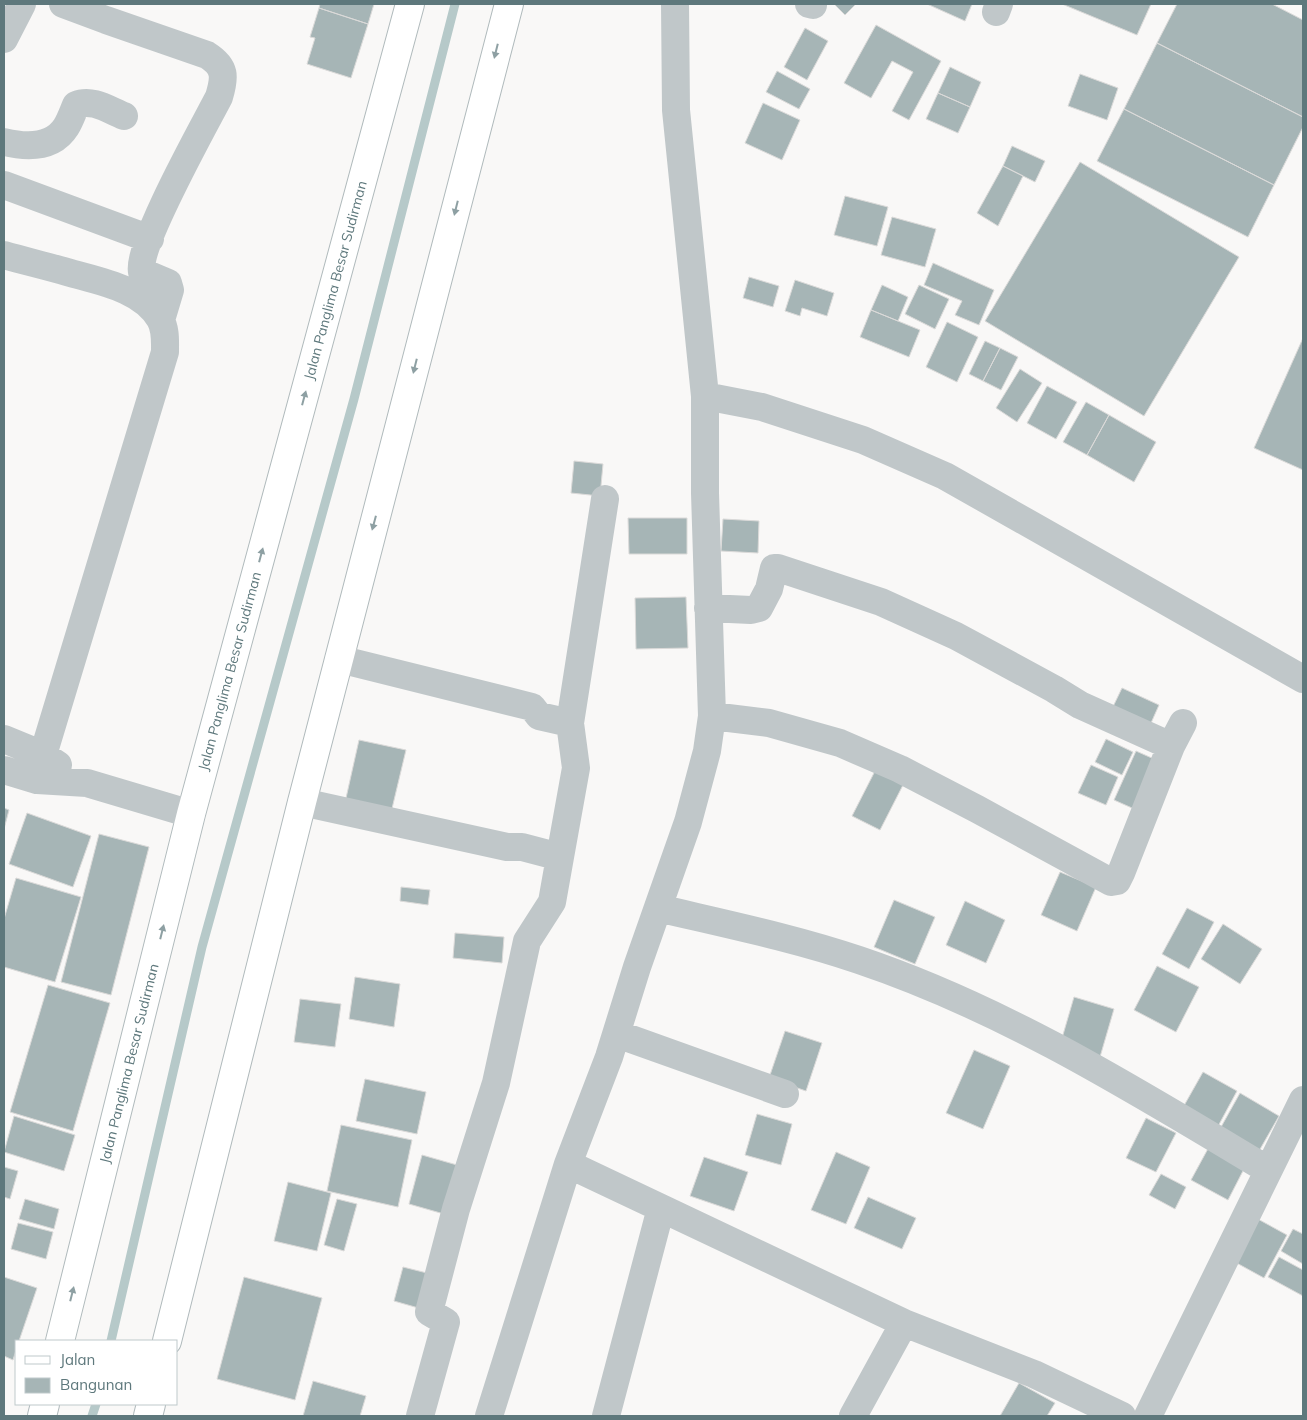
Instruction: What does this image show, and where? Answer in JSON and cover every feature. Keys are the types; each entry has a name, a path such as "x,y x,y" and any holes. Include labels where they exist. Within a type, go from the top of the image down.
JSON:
{"main road":[{"name":"Jalan Panglima Besar Sudirman","path":"60,1340 191,814 410,4"},
{"path":"167,1340 302,802 508,4"}],"street":[{"path":"4,40 22,4"},
{"path":"63,4 207,55 215,60 223,72 223,82 219,97 165,201 141,267 142,272 168,283 170,290 161,320"},
{"path":"489,1416 568,1164 609,1057 637,967 691,813 707,751 712,716 705,493 705,396 676,110 675,4"},
{"path":"4,142 26,146 42,144 54,138 66,128 76,105 83,102 124,116"},
{"path":"4,185 150,239"},
{"path":"4,255 106,283 132,293 149,304 161,320 165,334 165,352 40,768"},
{"path":"705,396 762,407 863,440 945,476 1303,679"},
{"path":"420,1416 446,1322 429,1312 456,1209 496,1083 527,941 552,902 576,768 570,723 605,499"},
{"path":"708,608 751,610 759,608 769,589 774,568 778,568 881,602 956,636 1080,705 1177,735 1122,873 1117,881 1111,882 909,773 840,743 770,724 712,716"},
{"path":"339,659 532,707 539,716 570,723"},
{"path":"4,739 40,768 87,784 191,814"},
{"path":"4,770 40,768"},
{"path":"302,802 507,847 522,847 560,857"},
{"path":"658,908 790,940 859,960 931,987 1009,1022 1109,1075 1268,1170"},
{"path":"617,1034 785,1094"},
{"path":"1148,1416 1303,1100"},
{"path":"568,1164 904,1323 1034,1374 1122,1416"},
{"path":"606,1416 661,1208"},
{"path":"853,1416 904,1323"}],"building":[{"path":"320,4 374,4 368,24 319,8"},
{"path":"834,4 856,4 845,15"},
{"path":"927,4 972,4 965,21"},
{"path":"1062,4 1151,4 1137,35"},
{"path":"1177,4 1272,4 1303,20 1303,117 1157,43"},
{"path":"319,8 368,24 351,78 307,64 315,38 310,37"},
{"path":"876,25 941,61 909,120 892,111 913,72 892,61 871,98 844,83"},
{"path":"805,28 828,41 807,80 784,67"},
{"path":"1157,43 1303,117 1303,127 1274,185 1124,109"},
{"path":"950,67 981,82 970,107 938,93"},
{"path":"777,71 810,89 799,109 766,92"},
{"path":"1080,74 1118,88 1107,120 1068,106"},
{"path":"938,93 970,107 958,133 926,119"},
{"path":"763,103 800,120 782,160 745,143"},
{"path":"1124,109 1274,185 1248,237 1097,161"},
{"path":"1012,146 1045,161 1035,182 1003,166"},
{"path":"1080,162 1239,257 1144,416 985,321"},
{"path":"1003,166 1023,176 998,226 977,213"},
{"path":"845,196 888,207 877,246 834,235"},
{"path":"892,217 936,229 925,267 881,255"},
{"path":"933,263 994,290 979,325 955,315 962,301 924,285"},
{"path":"749,277 779,286 773,307 743,298"},
{"path":"795,280 834,293 827,316 802,308 800,316 785,311"},
{"path":"882,285 908,297 898,321 871,310"},
{"path":"919,285 949,299 935,329 905,314"},
{"path":"871,310 920,330 909,357 860,337"},
{"path":"947,322 978,337 957,382 926,367"},
{"path":"1303,338 1303,470 1254,448"},
{"path":"985,341 1000,348 983,381 969,374"},
{"path":"1000,348 1018,357 1001,390 983,381"},
{"path":"1020,369 1042,383 1017,422 996,408"},
{"path":"1047,386 1077,402 1056,439 1027,423"},
{"path":"1086,402 1109,415 1087,455 1063,442"},
{"path":"1109,415 1156,442 1134,482 1087,455"},
{"path":"574,461 603,464 600,496 571,493"},
{"path":"628,518 687,518 687,554 629,554"},
{"path":"723,519 759,521 758,553 721,551"},
{"path":"686,597 688,648 636,649 635,598"},
{"path":"1122,688 1159,705 1147,732 1109,715"},
{"path":"1106,739 1133,752 1122,775 1095,762"},
{"path":"359,740 406,750 390,817 344,807"},
{"path":"1136,751 1163,763 1141,812 1114,800"},
{"path":"1091,765 1118,777 1106,805 1078,793"},
{"path":"875,771 903,785 880,830 852,816"},
{"path":"4,808 9,810 4,829"},
{"path":"27,813 91,836 73,887 9,864"},
{"path":"99,834 149,847 111,995 61,982"},
{"path":"1060,872 1096,887 1077,931 1041,915"},
{"path":"16,878 81,897 55,982 4,967 4,919"},
{"path":"401,887 430,890 428,905 400,901"},
{"path":"894,900 935,917 915,964 874,947"},
{"path":"965,901 1005,920 986,963 946,945"},
{"path":"1187,908 1214,922 1189,969 1162,954"},
{"path":"1223,924 1262,949 1240,984 1201,959"},
{"path":"455,933 504,937 502,963 453,958"},
{"path":"1157,966 1199,987 1176,1032 1134,1010"},
{"path":"355,977 400,984 394,1027 349,1019"},
{"path":"48,985 110,1003 73,1131 10,1112"},
{"path":"1074,997 1114,1009 1100,1057 1060,1045"},
{"path":"300,999 341,1004 335,1047 294,1042"},
{"path":"785,1031 822,1043 806,1091 769,1078"},
{"path":"974,1050 1010,1066 983,1129 946,1113"},
{"path":"1203,1072 1237,1091 1216,1130 1181,1111"},
{"path":"365,1079 426,1092 417,1134 356,1121"},
{"path":"1240,1093 1279,1116 1255,1158 1216,1136"},
{"path":"757,1114 792,1124 781,1165 745,1155"},
{"path":"14,1116 75,1135 64,1171 4,1152"},
{"path":"1146,1118 1176,1133 1156,1172 1126,1158"},
{"path":"341,1125 412,1140 398,1207 327,1191"},
{"path":"1210,1145 1246,1165 1228,1200 1191,1180"},
{"path":"836,1152 870,1167 846,1224 811,1210"},
{"path":"422,1155 457,1165 444,1214 409,1204"},
{"path":"704,1157 748,1172 734,1211 690,1196"},
{"path":"4,1167 18,1171 10,1199 4,1197"},
{"path":"1161,1174 1186,1187 1175,1209 1149,1195"},
{"path":"288,1182 331,1193 317,1251 274,1241"},
{"path":"868,1197 916,1218 902,1249 854,1228"},
{"path":"25,1199 59,1209 54,1229 19,1219"},
{"path":"337,1199 357,1204 344,1251 324,1245"},
{"path":"1256,1218 1287,1235 1264,1278 1233,1261"},
{"path":"18,1223 53,1232 46,1259 11,1249"},
{"path":"1293,1229 1303,1234 1303,1264 1281,1251"},
{"path":"1279,1257 1303,1270 1303,1296 1268,1277"},
{"path":"403,1267 431,1274 422,1309 394,1301"},
{"path":"4,1277 37,1288 19,1340 15,1340 13,1360 4,1356"},
{"path":"244,1277 322,1298 295,1400 217,1379"},
{"path":"313,1381 366,1396 360,1416 303,1416"},
{"path":"1019,1383 1055,1403 1047,1416 1000,1416"}],"waterway":[{"path":"111,1340 202,947 354,399 455,4"},
{"path":"92,1416 96,1405"}]}
